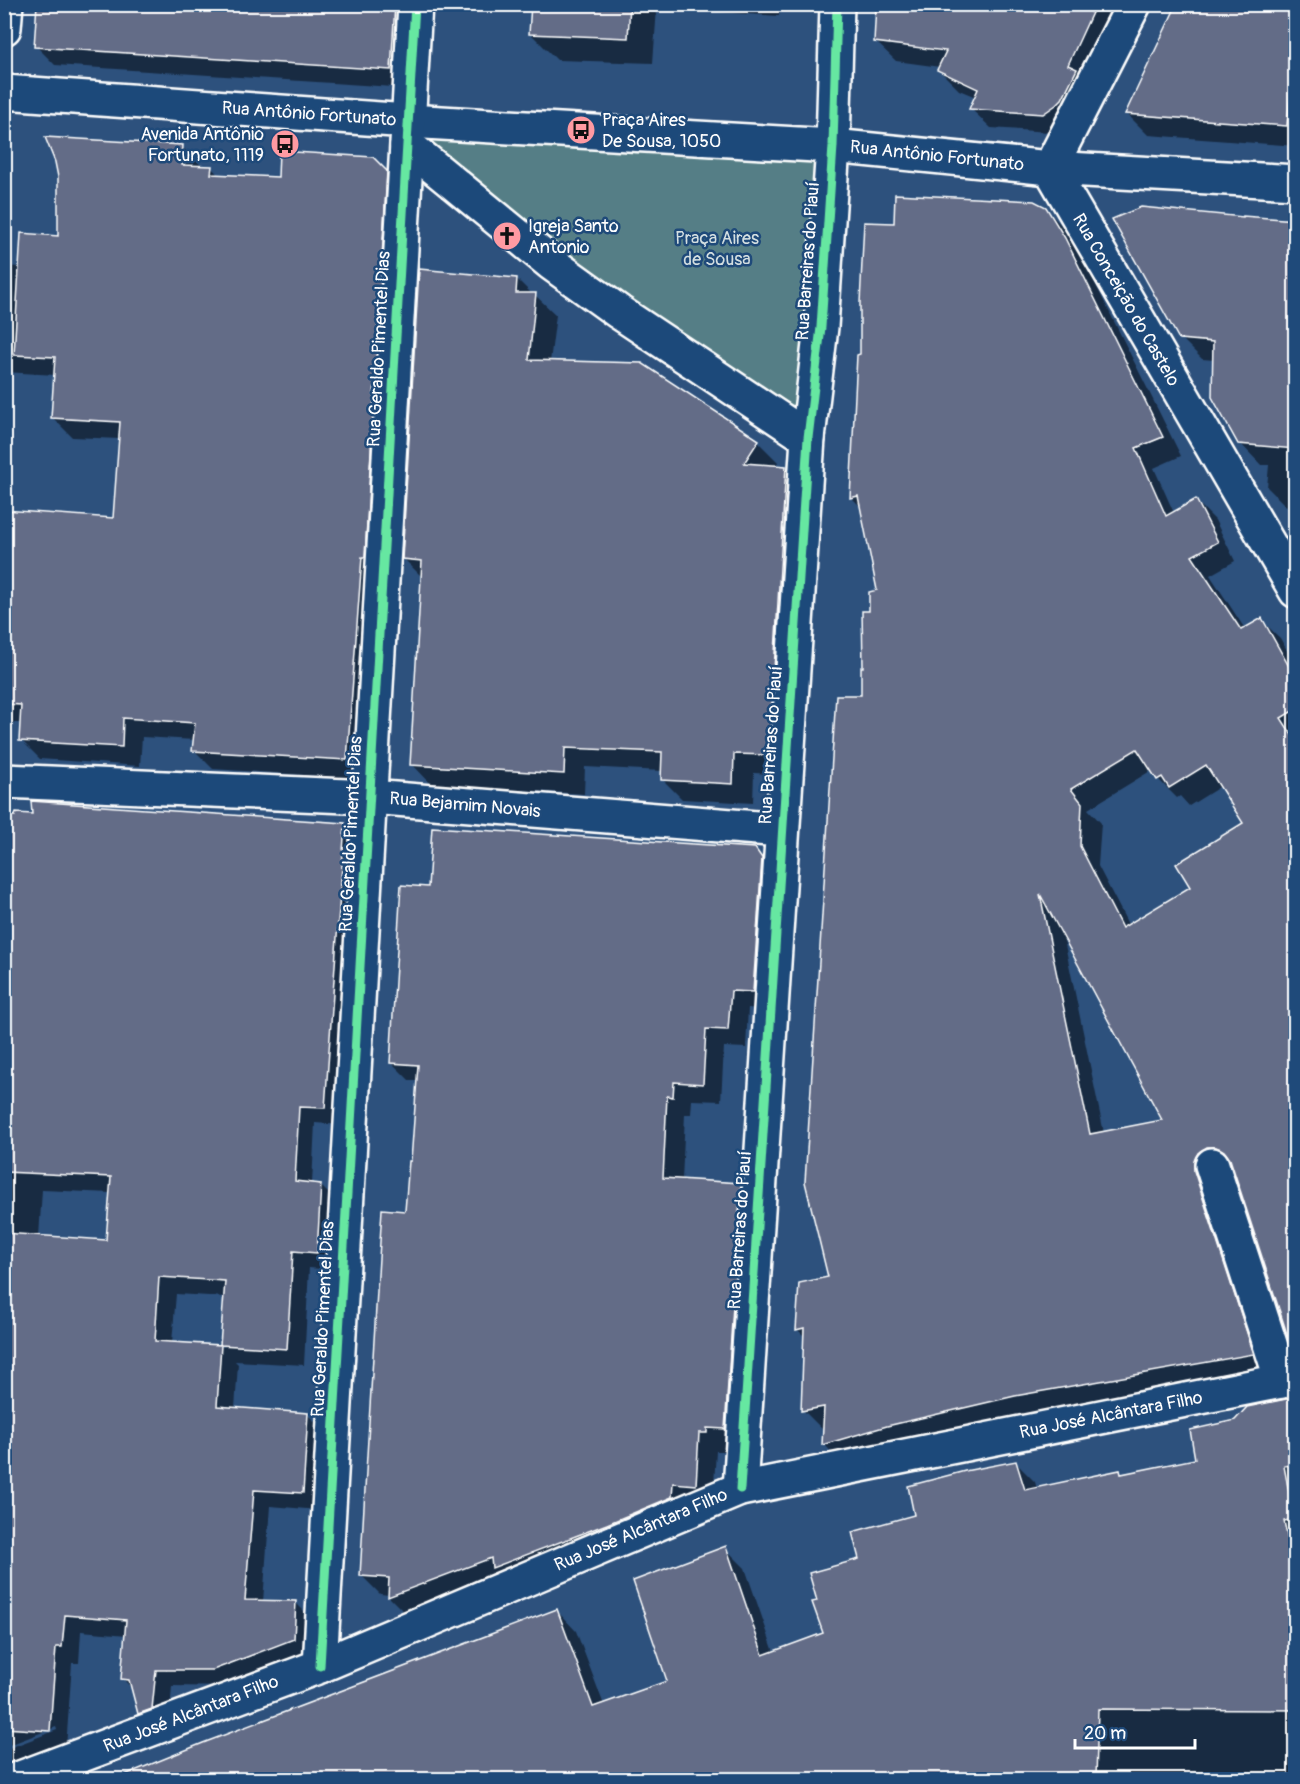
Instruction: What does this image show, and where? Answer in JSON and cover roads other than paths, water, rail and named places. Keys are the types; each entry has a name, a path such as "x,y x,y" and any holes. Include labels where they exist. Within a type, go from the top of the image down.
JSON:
{"street":[{"path":"4,28 6,4"},
{"name":"Rua Geraldo Pimentel Dias","path":"320,1665 415,4"},
{"name":"Rua Barreiras do Piauí","path":"740,1489 808,438 821,327 833,146 837,4"},
{"path":"1050,168 1134,4"},
{"name":"Rua Antônio Fortunato","path":"4,92 407,133 652,136 833,146 1050,168 1296,182"},
{"path":"407,133 551,263 619,312 808,438"},
{"name":"Rua Conceição do Castelo","path":"1050,168 1296,591"},
{"name":"Rua Bejamim Novais","path":"4,780 370,797 782,830"},
{"path":"1212,1165 1289,1379"},
{"name":"Rua José Alcântara Filho","path":"15,1779 320,1665 740,1489 1289,1379"}],"place":[{"name":"Praça Aires De Sousa, 1050","path":"581,130"},
{"name":"Avenida Antônio Fortunato, 1119","path":"285,144"},
{"name":"Igreja Santo Antonio","path":"507,236"}],"park label":[{"name":"Praça Aires de Sousa","path":"717,248"}]}
